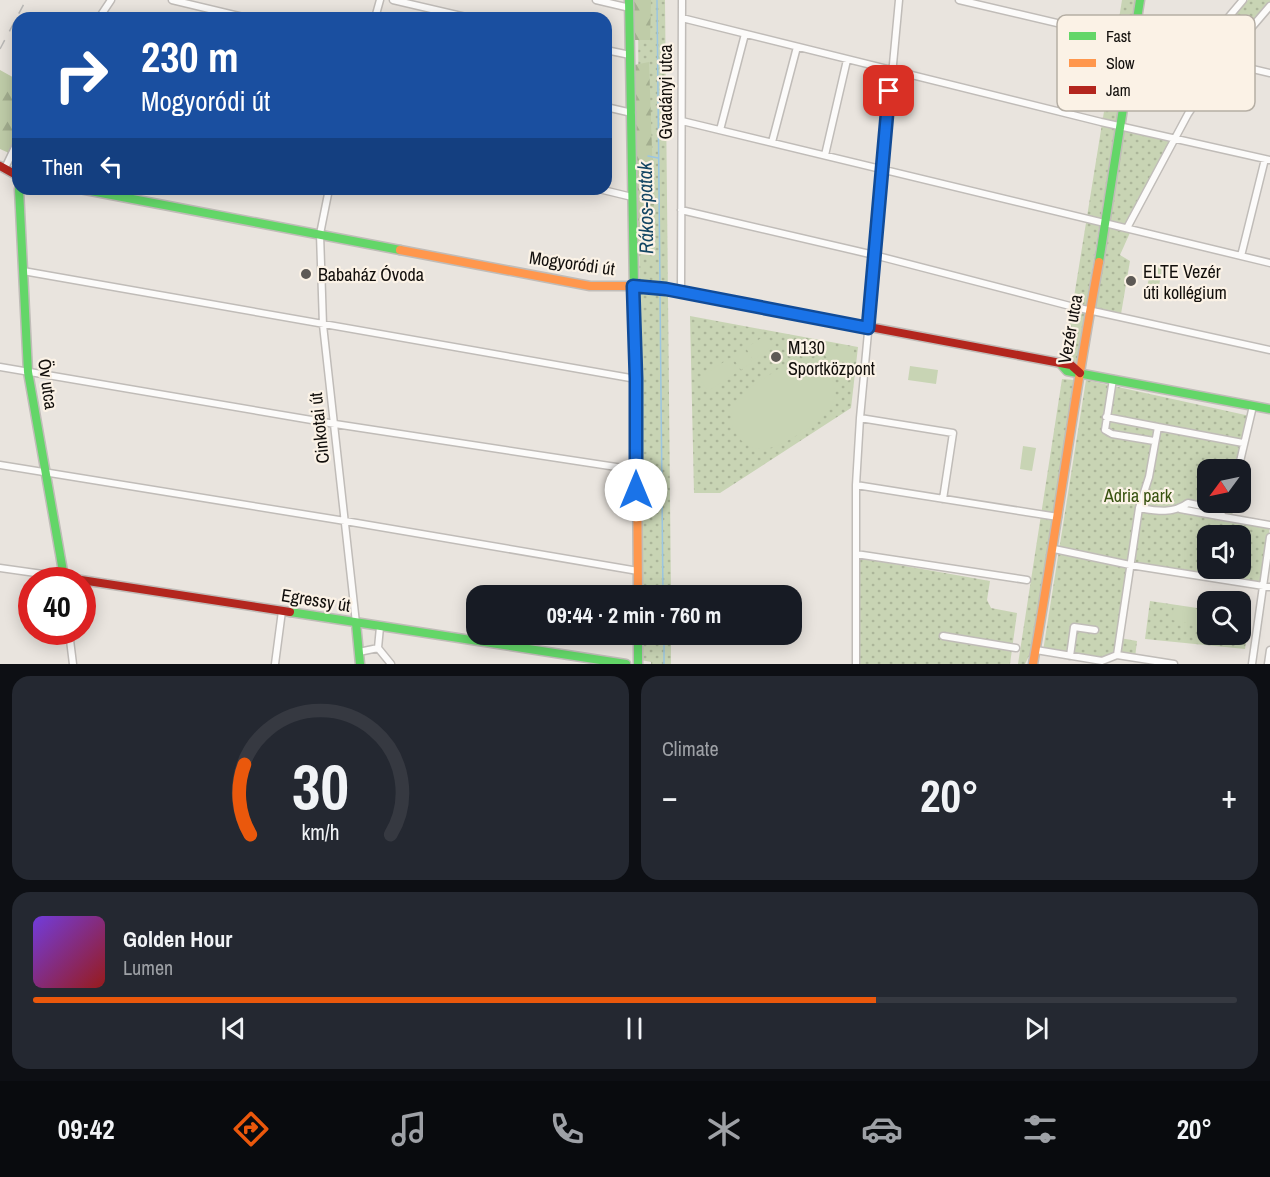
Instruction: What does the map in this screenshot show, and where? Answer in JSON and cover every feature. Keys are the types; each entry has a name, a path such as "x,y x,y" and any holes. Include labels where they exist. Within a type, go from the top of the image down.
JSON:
{"street":[{"path":"172,0 222,12"},
{"path":"393,0 444,12"},
{"path":"596,0 630,4"},
{"name":"Gvadányi utca","path":"681,292 682,0"},
{"path":"856,664 856,485 860,418 899,0"},
{"path":"959,0 1057,24"},
{"name":"Vezér utca","path":"1138,15 1140,0"},
{"path":"1230,15 1243,0"},
{"name":"Gvadányi utca","path":"630,4 638,585"},
{"path":"1255,23 1270,6"},
{"path":"682,18 1057,111"},
{"path":"720,130 745,34"},
{"path":"772,142 797,47"},
{"path":"612,51 630,55"},
{"path":"825,156 847,60"},
{"path":"1255,70 1270,74"},
{"path":"612,108 632,113"},
{"path":"1058,111 1268,159 1241,256"},
{"name":"Vezér utca","path":"1033,664 1054,549 1080,373 1123,111"},
{"path":"1128,228 1191,111"},
{"path":"682,121 1270,262"},
{"path":"3,167 12,151"},
{"path":"612,192 632,197"},
{"name":"Öv utca","path":"19,195 28,372 62,567"},
{"name":"Mogyoródi út","path":"112,195 590,286 648,286 666,289 1071,365 1080,373 1270,409"},
{"name":"Cinkotai út","path":"328,195 320,234 323,325 360,664"},
{"path":"681,210 874,255 1090,310 1270,350"},
{"path":"23,271 636,379"},
{"path":"0,367 335,424 636,470"},
{"path":"1113,379 1104,428 1108,433 1154,441"},
{"path":"1240,459 1252,406"},
{"path":"1106,417 1243,442"},
{"path":"860,418 953,433 943,499"},
{"path":"1117,655 1139,508 1149,477 1158,427"},
{"path":"0,465 638,571"},
{"path":"856,485 1058,517"},
{"path":"1139,508 1162,512 1180,509 1188,503 1216,509 1224,517 1270,525"},
{"path":"1252,664 1267,587 1270,537"},
{"path":"1054,549 1130,565 1267,587"},
{"path":"856,554 1027,580"},
{"name":"Egressy út","path":"0,568 18,571"},
{"name":"Egressy út","path":"96,584 282,611 576,659 626,664"},
{"path":"275,664 282,611"},
{"path":"380,627 378,648 391,664"},
{"path":"1070,656 1074,627 1095,630"},
{"path":"943,636 1016,648"},
{"path":"71,645 73,664"},
{"path":"638,645 638,664"},
{"path":"359,652 378,648"},
{"path":"1036,650 1070,656 1080,661 1102,661 1117,655 1174,664"},
{"path":"1268,664 1270,650"}],"green space":[{"path":"634,0 651,0 650,40 634,40"},
{"path":"638,0 665,0 671,585 641,585"},
{"path":"1122,0 1136,0 1134,15 1120,15"},
{"path":"1248,0 1270,0 1255,18 1255,15 1235,15"},
{"path":"649,62 655,238 637,251 634,65"},
{"path":"0,70 12,77 12,147 9,153 0,149"},
{"path":"1104,111 1118,111 1077,363 1064,359"},
{"path":"1121,130 1171,141 1120,255 1130,261 1121,314 1095,307"},
{"path":"1152,265 1163,268 1158,289 1147,287"},
{"name":"M130 Sportközpont","path":"690,316 858,347 851,408 720,493 694,493"},
{"path":"766,335 773,346 753,360 746,348"},
{"path":"827,345 854,350 852,363 827,358 820,350"},
{"path":"743,348 752,362 741,370 731,355"},
{"path":"730,358 739,371 707,390 699,378"},
{"path":"807,359 822,366 832,378 835,393 830,409 808,428 776,446 760,449 744,443 732,425 731,416 737,401 750,388 780,368"},
{"path":"910,366 938,370 936,384 908,380"},
{"path":"1062,379 1074,380 1033,648 1025,664 1018,664"},
{"name":"Adria park","path":"1086,380 1250,416 1240,459 1197,459 1197,513 1232,513 1232,518 1270,525 1263,586 1219,579 1251,579 1251,525 1197,525 1197,576 1131,565 1120,638 1137,641 1135,658 1117,655 1102,661 1043,651"},
{"path":"1023,446 1036,448 1032,471 1020,469"},
{"path":"860,558 990,581 987,600 991,608 1017,613 1010,664 860,664"},
{"path":"1150,601 1197,608 1197,644 1145,639"},
{"path":"1174,605 1197,609 1197,625 1172,620"},
{"path":"641,645 671,645 671,664 651,664 651,662 641,660"},
{"path":"1205,645 1246,645 1245,649"}],"waterway":[{"name":"Rákos-patak","path":"657,0 660,284"},
{"path":"648,156 658,158"},
{"name":"Rákos-patak","path":"660,292 663,585"},
{"name":"Rákos-patak","path":"664,645 664,664"}],"railway":[{"path":"20,12 26,0"},
{"path":"0,49 12,26"}],"traffic: fast":[{"path":"629,0 637,462"},
{"path":"1138,15 1140,0"},
{"path":"1099,262 1123,111"},
{"path":"19,195 28,372 62,567"},
{"path":"111,195 400,250"},
{"path":"1060,363 1067,371 1270,409"},
{"path":"290,612 626,664"},
{"path":"356,623 360,664"},
{"path":"638,645 638,664"}],"traffic: slow":[{"path":"400,250 590,286 648,286 737,302"},
{"path":"1033,664 1099,262"},
{"path":"637,462 638,585"}],"traffic: jam":[{"path":"0,166 12,173"},
{"path":"737,302 1071,365 1080,373"},
{"path":"96,582 290,612"}],"place":[{"name":"Babaház Óvoda","path":"306,274"},
{"name":"ELTE Vezér úti kollégium","path":"1131,281"},
{"name":"M130 Sportközpont","path":"776,357"}],"route":[{"path":"636,490 633,286 666,289 868,328 889,91"}]}
